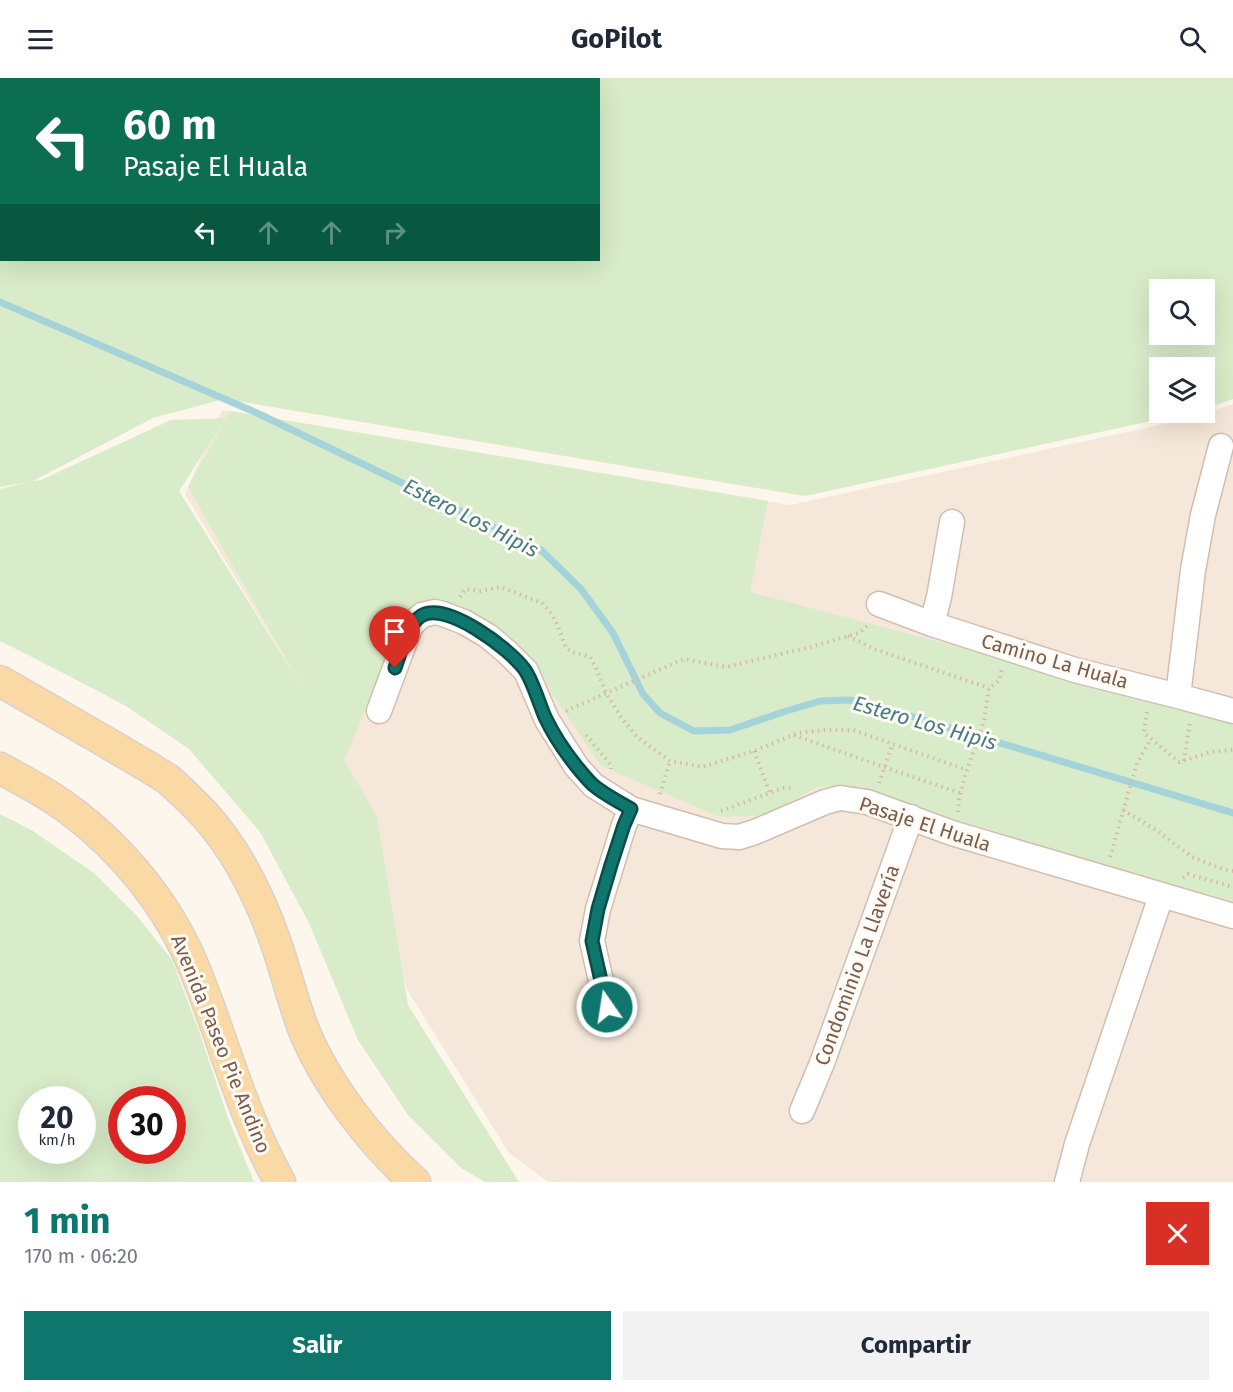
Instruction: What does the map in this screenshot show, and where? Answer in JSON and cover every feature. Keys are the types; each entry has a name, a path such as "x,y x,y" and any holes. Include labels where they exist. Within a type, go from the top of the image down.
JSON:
{"main road":[{"path":"0,681 168,779 205,815 245,872 264,912 294,1004 316,1057 346,1105 403,1172 415,1182"},
{"name":"Avenida Paseo Pie Andino","path":"0,768 45,793 86,823 128,863 160,904 195,970 247,1114 259,1143 280,1182"}],"street":[{"path":"1187,698 1193,570 1203,515 1221,446"},
{"path":"932,624 952,522"},
{"name":"Pasaje El Huala","path":"379,711 411,625 422,615 435,612 464,622 488,636 526,671 546,720 576,766 593,785 631,809 722,836 739,837 825,802 840,798 867,801 952,833 1233,916"},
{"name":"Camino La Huala","path":"877,614 932,624 1075,670 1233,711"},
{"path":"607,1007 592,941 598,909 631,809"},
{"name":"Condominio La Llavería","path":"802,1112 911,817"},
{"path":"1066,1182 1161,896"}],"path":[{"path":"459,597 465,589 480,591 501,587 542,603 557,624 566,648 590,657 606,693 620,716 637,737 670,761 702,767 754,751 798,733 852,730 967,770"},
{"path":"546,720 684,659 726,667 859,633 877,614"},
{"path":"847,636 874,649 988,688"},
{"path":"1184,761 1190,720 1187,698"},
{"path":"1148,709 1144,733 1179,762 1211,752 1233,750"},
{"path":"952,833 960,793 984,722"},
{"path":"794,735 960,793"},
{"path":"1103,879 1137,763 1151,739"},
{"path":"877,789 893,743"},
{"path":"716,813 770,793 754,751"},
{"path":"658,801 670,761"},
{"path":"1123,810 1156,830 1192,857 1233,871"}],"shaded area":[{"path":"1233,404 1233,1182 548,1182 509,1153 406,988 367,805 324,725 185,494 222,410 790,505 1169,423 1215,423 1215,410"}],"green space":[{"path":"600,78 1233,78 1233,399 1215,405 1215,357 1149,357 1149,421 805,496 224,399 153,418 33,481 41,480 171,420 226,418 179,491 305,692 188,487 230,411 768,501 750,592 997,657 1233,725 1233,903 845,786 817,787 765,816 720,817 601,766 520,646 445,604 402,625 344,760 377,817 408,1005 519,1182 485,1182 461,1168 408,1115 358,1040 309,923 260,832 189,749 126,706 0,641 0,489 29,482 0,487 0,261 600,261"},
{"path":"0,814 33,831 94,873 137,916 172,960 228,1118 254,1182 0,1182"}],"waterway":[{"name":"Estero Los Hipis","path":"0,302 257,413 541,550 581,589 613,633 643,694 660,713 694,731 730,730 820,701 850,700 884,708 1233,813"}],"route":[{"path":"395,668 411,625 422,615 435,612 443,614 464,622 488,636 526,671 546,720 576,766 593,785 631,809 598,909 592,941 607,1007"}]}
